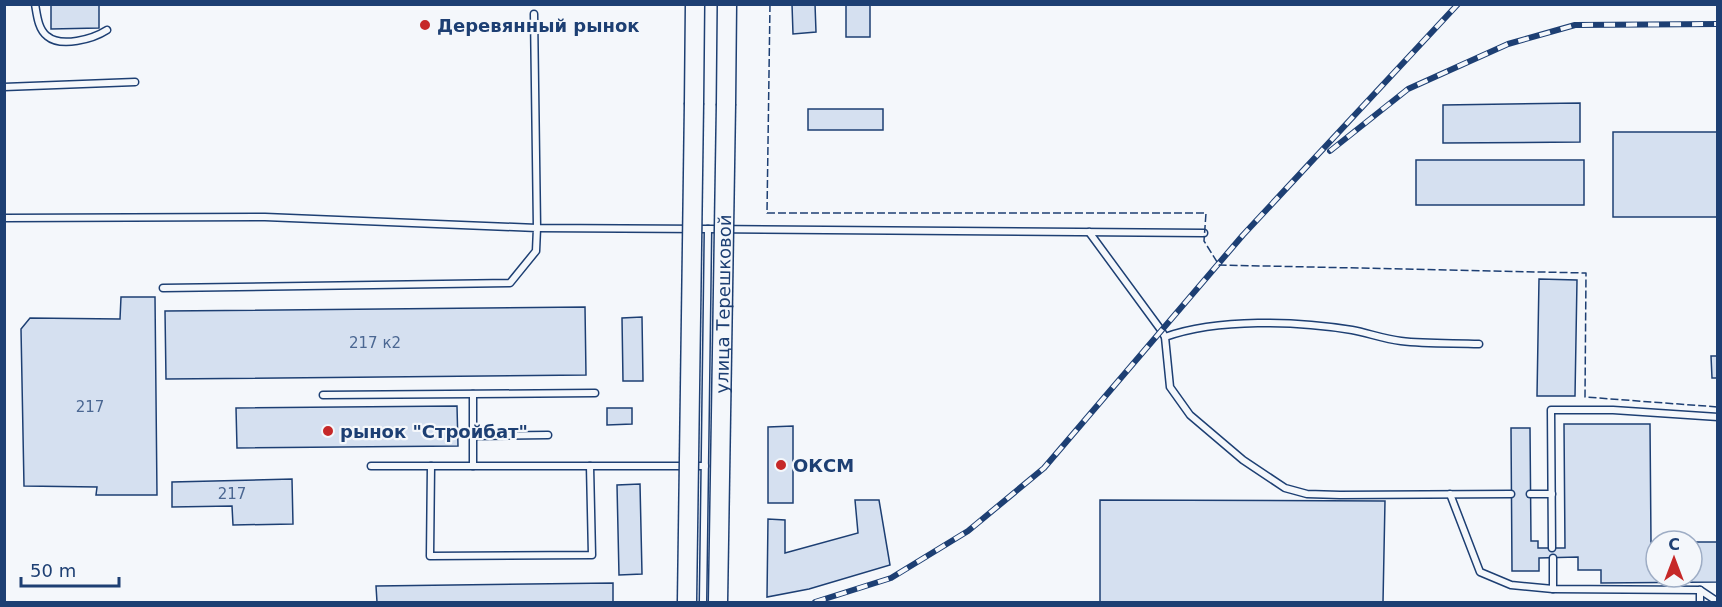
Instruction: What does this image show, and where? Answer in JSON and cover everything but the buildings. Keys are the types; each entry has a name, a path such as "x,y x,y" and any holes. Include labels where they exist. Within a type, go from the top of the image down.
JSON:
{"main road":[{"name":"улица Терешковой","path":"687,603 695,4"},
{"name":"улица Терешковой","path":"718,603 727,4"}],"lane":[{"path":"35,4 38,22 45,35 55,40 90,38 107,30"},
{"path":"163,288 510,283 536,251 534,14"},
{"path":"4,87 135,82"},
{"path":"4,218 265,217 537,228 1204,233"},
{"path":"703,603 708,229"},
{"path":"1089,232 1165,338 1170,387 1190,415 1243,460 1285,488 1318,495 1511,494"},
{"path":"1165,338 1180,332 1232,325 1296,324 1351,330 1401,341 1479,344"},
{"path":"323,395 595,393"},
{"path":"473,394 473,466"},
{"path":"1552,548 1551,410 1613,410 1718,417"},
{"path":"473,436 548,435"},
{"path":"371,466 705,466"},
{"path":"431,466 430,556 592,555 590,466"},
{"path":"1450,494 1480,572 1511,585 1553,589 1700,590 1718,602"},
{"path":"1530,494 1552,494"},
{"path":"1553,558 1553,589"},
{"path":"1700,590 1700,603"}],"railway":[{"path":"815,602 891,578 968,531 1044,468 1243,235 1458,4"},
{"path":"1330,151 1408,89 1508,44 1575,25 1718,24"}],"fence":[{"path":"770,4 767,213 1206,213 1204,241 1219,265 1586,273 1585,397 1718,407"}],"place":[{"name":"Деревянный рынок","path":"425,25"},
{"name":"рынок \"Стройбат\"","path":"328,431"},
{"name":"ОКСМ","path":"781,465"}]}
